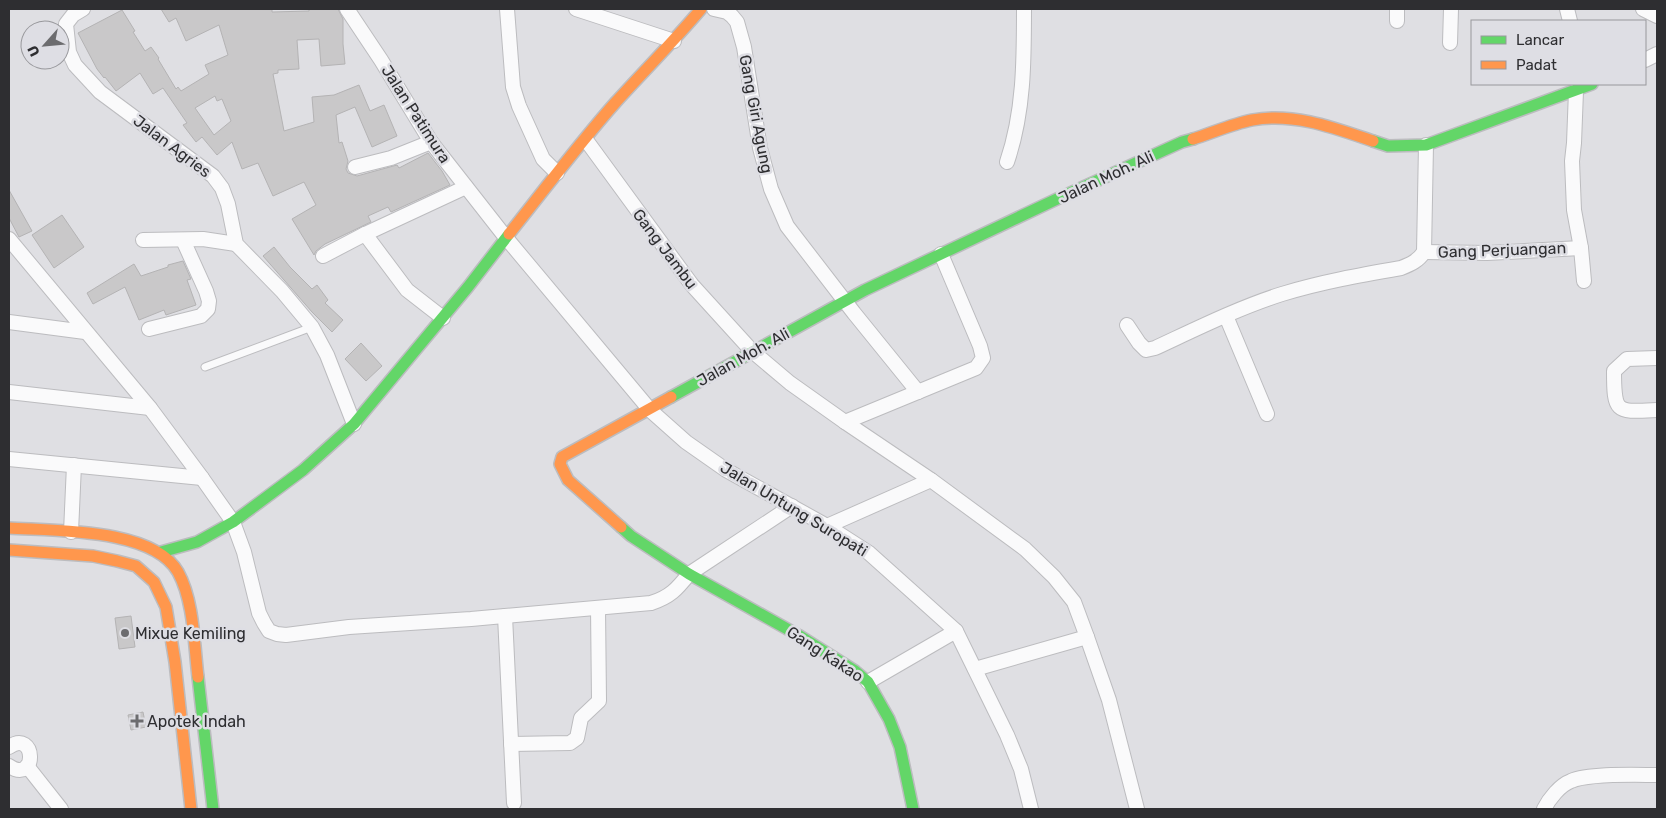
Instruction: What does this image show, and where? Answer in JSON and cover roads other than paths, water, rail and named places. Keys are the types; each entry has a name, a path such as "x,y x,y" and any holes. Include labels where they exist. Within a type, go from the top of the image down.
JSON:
{"street":[{"name":"Jalan Agries","path":"83,9 73,15 66,24 70,52 75,65 100,92 213,176 222,188 228,204 236,244"},
{"name":"Jalan Patimura","path":"347,9 381,60 430,142 507,239"},
{"path":"507,9 512,78 519,106 543,159 557,173"},
{"path":"576,9 674,41"},
{"path":"161,552 197,542 232,522 303,470 354,424 507,239 557,173 616,103 701,9"},
{"name":"Gang Giri Agung","path":"714,9 727,12 737,22 744,47 760,148 771,189 787,226 918,392"},
{"path":"1007,162 1017,129 1022,99 1024,9"},
{"path":"1450,43 1451,9"},
{"path":"1643,9 1657,16"},
{"path":"1584,281 1574,210 1572,160 1585,86"},
{"name":"Jalan Moh. Ali","path":"689,574 631,536 568,480 560,464 562,457 846,301 941,254 1182,142 1253,120 1286,118 1325,125 1388,146 1426,145 1585,86"},
{"name":"Gang Jambu","path":"586,140 692,285 752,351 790,382 931,480 1024,549 1054,577 1074,602 1087,637 1109,700 1137,809"},
{"path":"355,167 391,158 430,142"},
{"path":"1127,325 1146,350 1155,348 1226,316 1282,294 1328,282 1401,268 1420,258 1424,252 1426,145"},
{"path":"323,256 365,234 466,187"},
{"path":"365,234 407,290 443,318"},
{"path":"9,239 150,408 232,522 244,552 259,613 269,631 277,634 286,635 349,627 651,603 665,599 689,574 792,506"},
{"name":"Jalan Untung Suropati","path":"507,239 650,410 686,442 726,470 827,526 869,553 956,631 1007,735 1021,769 1031,809"},
{"path":"143,240 203,240 236,244 282,291 312,327 327,356 354,424"},
{"path":"149,328 201,316 208,309 209,301 206,291 183,240"},
{"name":"Gang Perjuangan","path":"1424,252 1487,253 1580,248"},
{"path":"845,422 976,368 983,358 980,346 941,254"},
{"path":"1226,316 1267,414"},
{"path":"9,322 85,332"},
{"path":"1657,358 1627,360 1614,371 1614,399 1618,406 1626,412 1657,410"},
{"path":"9,392 150,408"},
{"path":"9,458 202,478"},
{"path":"71,532 74,465"},
{"path":"827,526 931,480"},
{"path":"9,528 71,532 131,540 161,552 171,562 183,565"},
{"path":"197,542 183,565 184,584 190,614 213,809"},
{"path":"9,550 93,556 117,560 136,566 154,582 166,607 174,652 191,809"},
{"name":"Gang Kakao","path":"689,574 798,635 855,671 868,682 889,719 900,747 913,809"},
{"path":"511,744 570,742 577,738 581,718 599,701 598,608"},
{"path":"505,616 514,802"},
{"path":"868,682 956,631"},
{"path":"975,669 1087,637"},
{"path":"9,746 14,744 26,746 30,750 31,756 27,766 21,769 9,766"},
{"path":"27,766 61,809"},
{"path":"1544,809 1553,795 1570,781 1590,776 1657,775"},
{"path":"189,791 195,800 201,801 209,795 210,788"}],"lane":[{"path":"205,367 312,327"}],"place":[{"name":"Mixue Kemiling","path":"125,633"},
{"name":"Apotek Indah","path":"137,721"}]}
